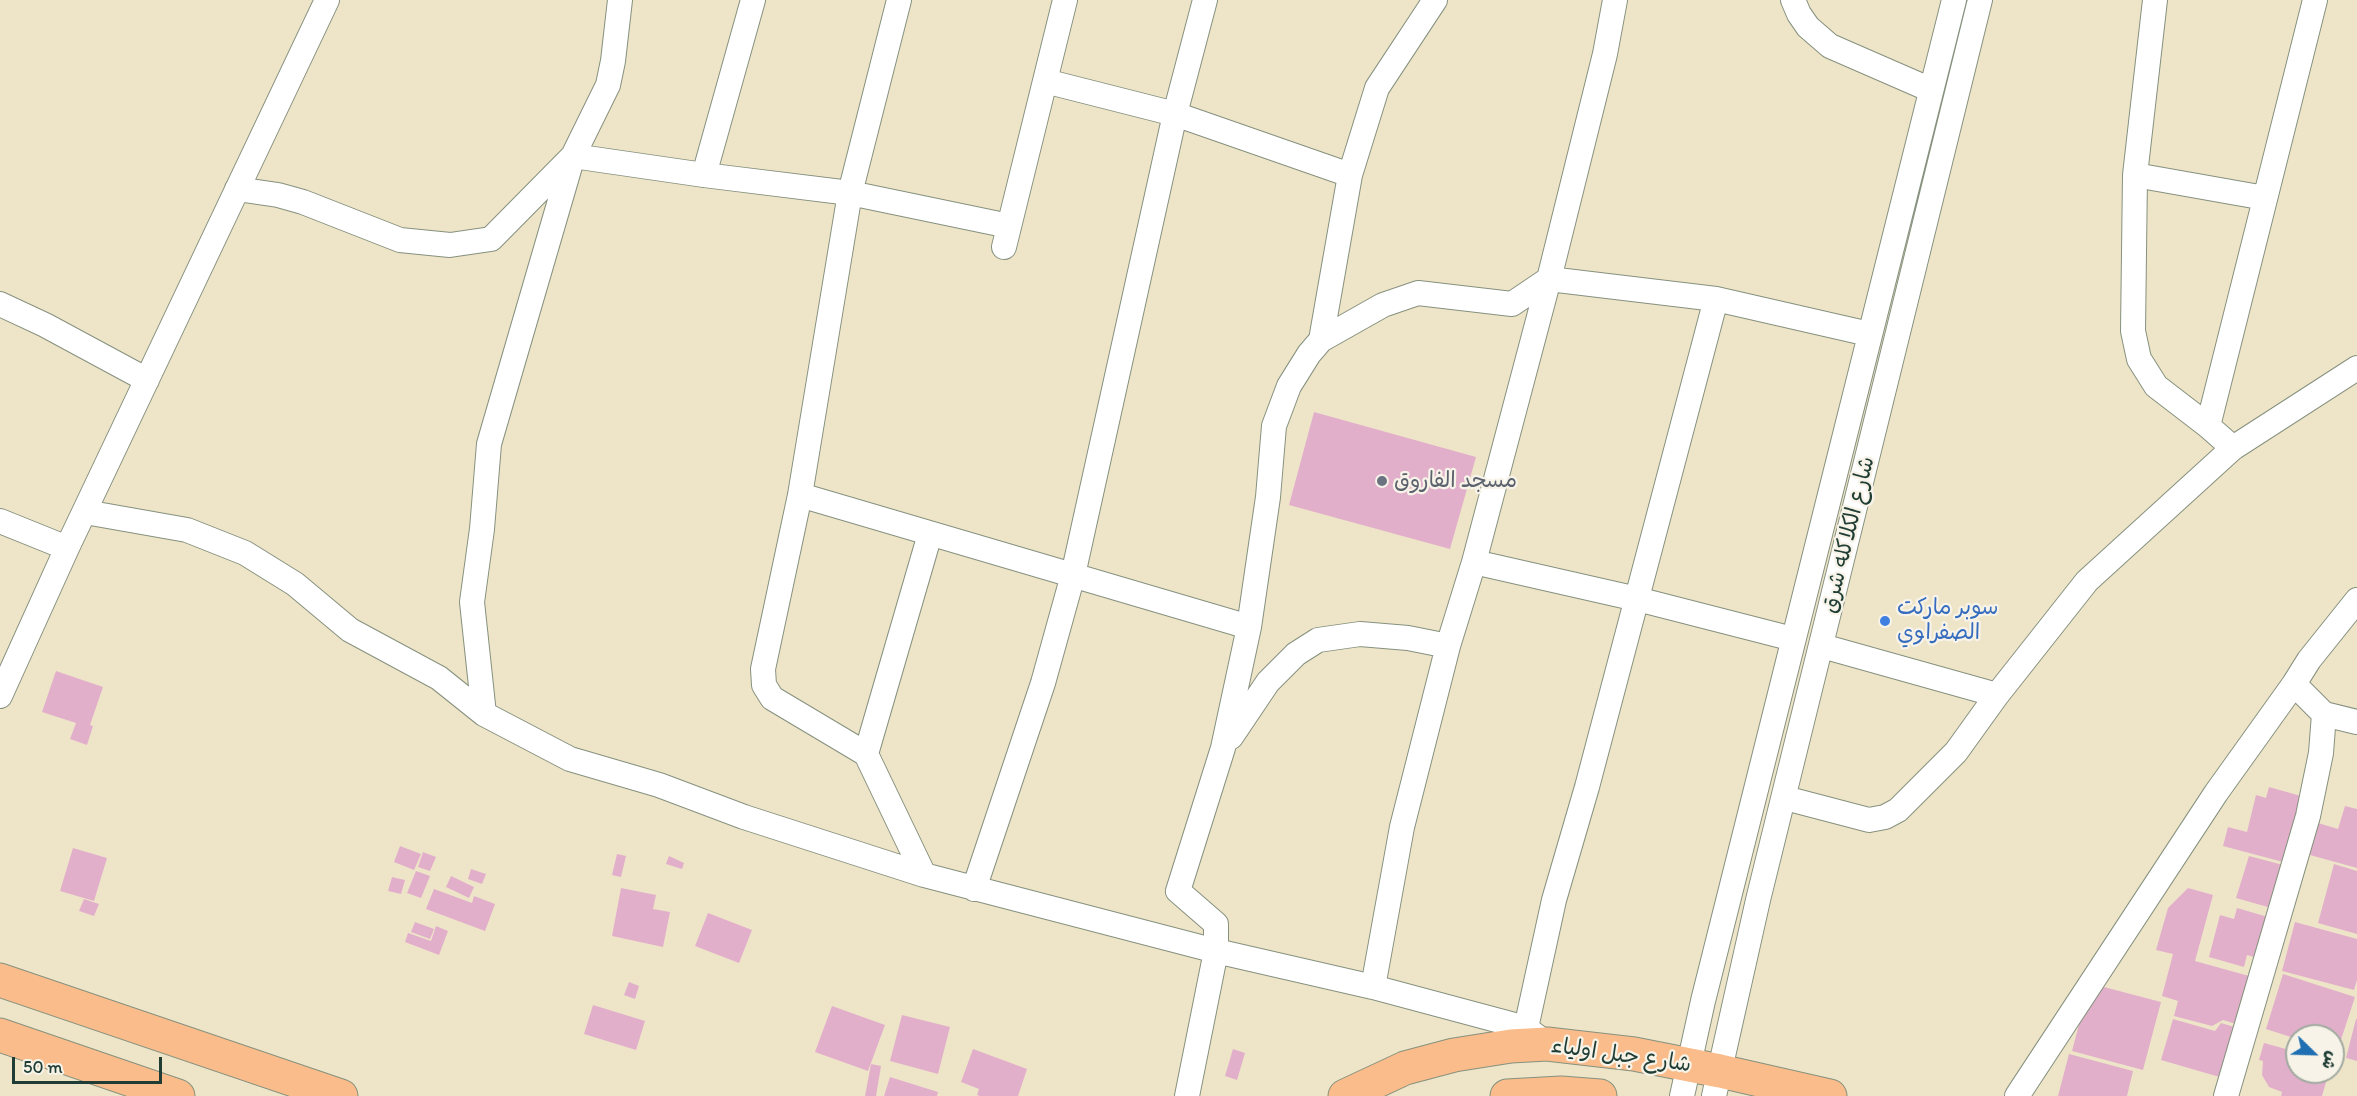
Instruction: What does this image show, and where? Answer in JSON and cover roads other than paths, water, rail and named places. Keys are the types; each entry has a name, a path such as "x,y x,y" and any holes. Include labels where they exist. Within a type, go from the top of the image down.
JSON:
{"highway":[{"path":"0,980 341,1096"},
{"path":"0,1035 178,1096"},
{"name":"شارع جبل اولياء","path":"1345,1096 1405,1068 1454,1055 1511,1046 1536,1036 1634,1054 1708,1077 1830,1096"},
{"name":"شارع جبل اولياء","path":"1507,1096 1560,1094 1600,1096"}],"street":[{"path":"0,696 67,548 327,0"},
{"path":"484,714 472,602 482,529 489,444 573,156 608,85 620,0"},
{"path":"704,175 753,0"},
{"path":"899,0 850,193 800,495 764,669 764,685 772,698 866,754 924,875"},
{"path":"573,156 850,193 1006,236 1065,0"},
{"path":"974,889 1043,683 1073,575 1175,114 1205,0"},
{"path":"1321,340 1350,175 1377,88 1435,0"},
{"path":"1373,987 1402,826 1448,646 1474,562 1549,279 1605,54 1615,0"},
{"path":"1793,0 1808,27 1830,46 1931,90"},
{"name":"شارع الكلاكله شرق","path":"1708,1077 1703,1001 1954,0"},
{"name":"شارع الكلاكله شرق","path":"1708,1077 1785,798 1980,0"},
{"path":"2155,0 2135,174 2133,331 2139,359 2156,386 2233,448"},
{"path":"2208,426 2315,0"},
{"path":"1045,81 1175,114 1350,175"},
{"path":"237,189 278,195 303,202 400,240 450,245 491,239 573,156"},
{"path":"2135,174 2265,198"},
{"path":"1186,1096 1216,951 1216,924 1178,891 1223,748 1249,627 1268,497 1274,426 1289,386 1309,354 1321,340 1383,305 1418,294 1512,304 1549,279 1716,299 1869,334"},
{"path":"85,512 187,530 244,553 295,584 350,630 439,678 484,714 570,759 659,785 744,817 924,875 1216,951 1373,987 1536,1036 1554,900 1587,787 1716,299"},
{"path":"0,304 45,325 147,380"},
{"path":"1785,798 1869,820 1885,817 1898,810 1956,752 1997,695 2087,581 2233,448 2357,369"},
{"path":"800,495 1249,627"},
{"path":"0,521 67,548"},
{"path":"866,754 930,534"},
{"path":"1474,562 1637,599 1793,639"},
{"path":"2017,1096 2216,793 2294,684 2308,660 2357,600"},
{"path":"1223,748 1268,682 1296,654 1318,640 1359,634 1408,638 1448,646"},
{"path":"1822,646 1997,695"},
{"path":"2294,684 2324,714 2357,722"},
{"path":"2226,1096 2308,816 2321,753 2324,714"},
{"path":"1682,1096 1708,1077"}],"place":[{"name":"مسجد الفاروق","path":"1382,481"},
{"name":"سوبر ماركت الصفراوي","path":"1885,621"}]}
